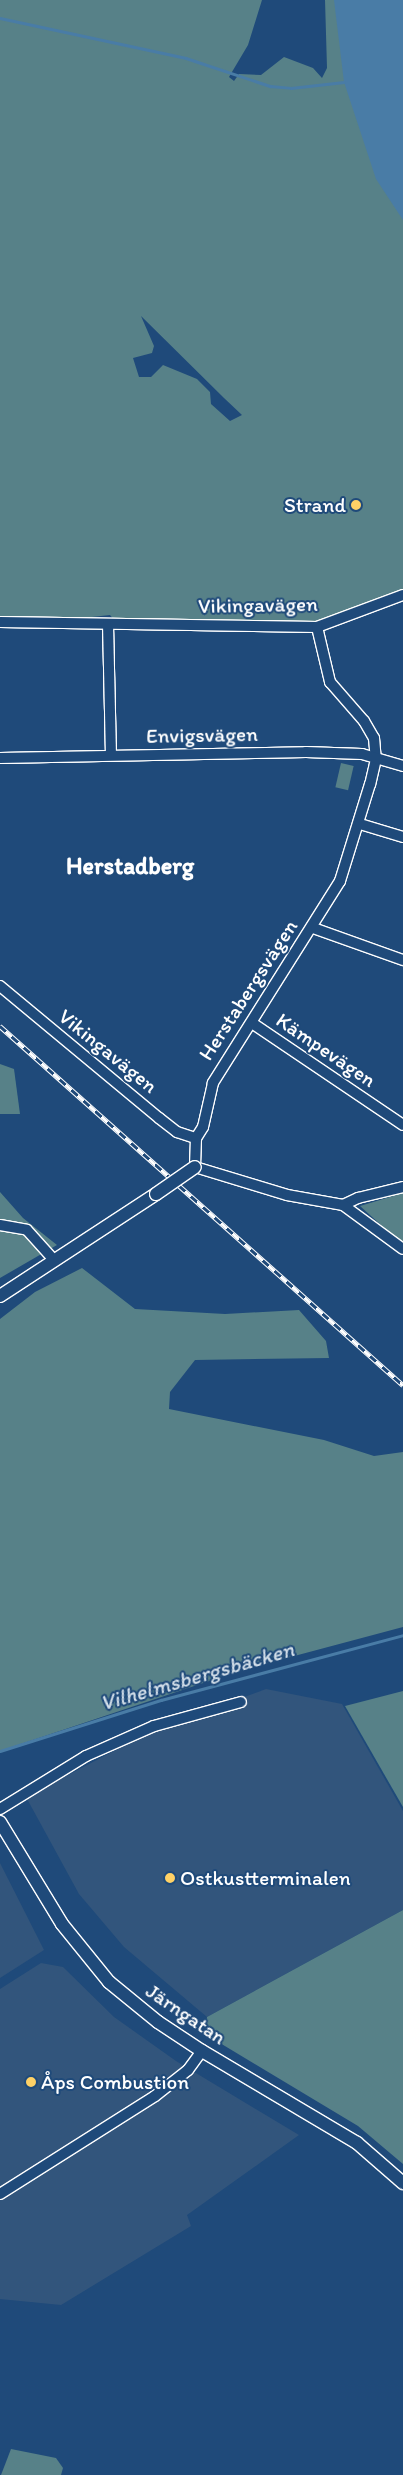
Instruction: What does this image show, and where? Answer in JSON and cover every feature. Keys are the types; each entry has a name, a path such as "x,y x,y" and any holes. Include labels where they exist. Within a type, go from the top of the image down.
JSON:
{"street":[{"name":"Vikingavägen","path":"0,622 317,627 403,594"},
{"path":"108,624 111,754"},
{"name":"Herstabergsvägen","path":"195,1166 196,1138 203,1127 212,1083 313,928 340,881 360,824 376,759 371,731 330,682 325,670 317,627"},
{"name":"Envigsvägen","path":"0,758 111,754 306,752 362,754 403,766"},
{"path":"360,824 403,837"},
{"path":"313,928 403,960"},
{"name":"Vikingavägen","path":"0,986 177,1132 196,1138"},
{"name":"Kämpevägen","path":"252,1023 403,1125"},
{"path":"0,1296 156,1194 195,1166 287,1195 343,1205 403,1249"},
{"path":"343,1205 358,1198 403,1187"},
{"path":"0,1225 27,1230 54,1260"},
{"path":"0,1809 86,1756 154,1726 241,1702"},
{"name":"Järngatan","path":"0,1822 51,1908 92,1963 143,2010 202,2051 339,2131 378,2158 403,2183"},
{"path":"0,2194 155,2096 188,2070 202,2051"}],"shaded area":[{"path":"334,0 403,0 403,220 376,179 344,82"},
{"path":"266,1689 342,1704 403,1811 403,1910 207,2017 124,1947 79,1894 26,1797 154,1730"},
{"path":"0,1863 44,1950 0,1978"},
{"path":"41,1963 63,1967 114,2017 176,2061 299,2135 187,2215 191,2226 61,2305 0,2299 0,1989"}],"green space":[{"path":"0,0 262,0 248,45 229,77 234,81 239,74 261,75 284,57 313,68 322,78 327,68 325,0 367,0 403,170 403,592 314,627 114,620 110,615 74,619 0,618","holes":["141,316 242,415 230,421 211,404 210,392 197,379 163,365 151,377 139,377 133,358 152,353 154,346"]},
{"path":"341,763 354,766 348,790 335,787"},
{"path":"0,1064 14,1069 20,1114 0,1114"},
{"path":"0,1192 23,1218 57,1245 0,1278"},
{"path":"403,1193 403,1245 360,1206"},
{"path":"82,1268 135,1309 225,1314 299,1310 326,1341 329,1358 195,1360 170,1392 169,1409 324,1440 374,1456 403,1452 403,1627 242,1670 0,1751 0,1319 35,1292"},
{"path":"403,1691 403,1807 345,1706"},
{"path":"403,1910 403,2164 358,2126 205,2034 207,2017"},
{"path":"11,2449 56,2458 63,2468 61,2475 1,2475"}],"waterway":[{"path":"0,18 186,58 270,86 291,88 344,82"},
{"name":"Vilhelmsbergsbäcken","path":"0,1751 161,1700 403,1635"}],"railway":[{"path":"0,1026 403,1385"}],"place":[{"name":"Strand","path":"356,505"},
{"name":"Ostkustterminalen","path":"170,1878"},
{"name":"Åps Combustion","path":"31,2082"}],"district":[{"name":"Herstadberg","path":"130,866"}]}
